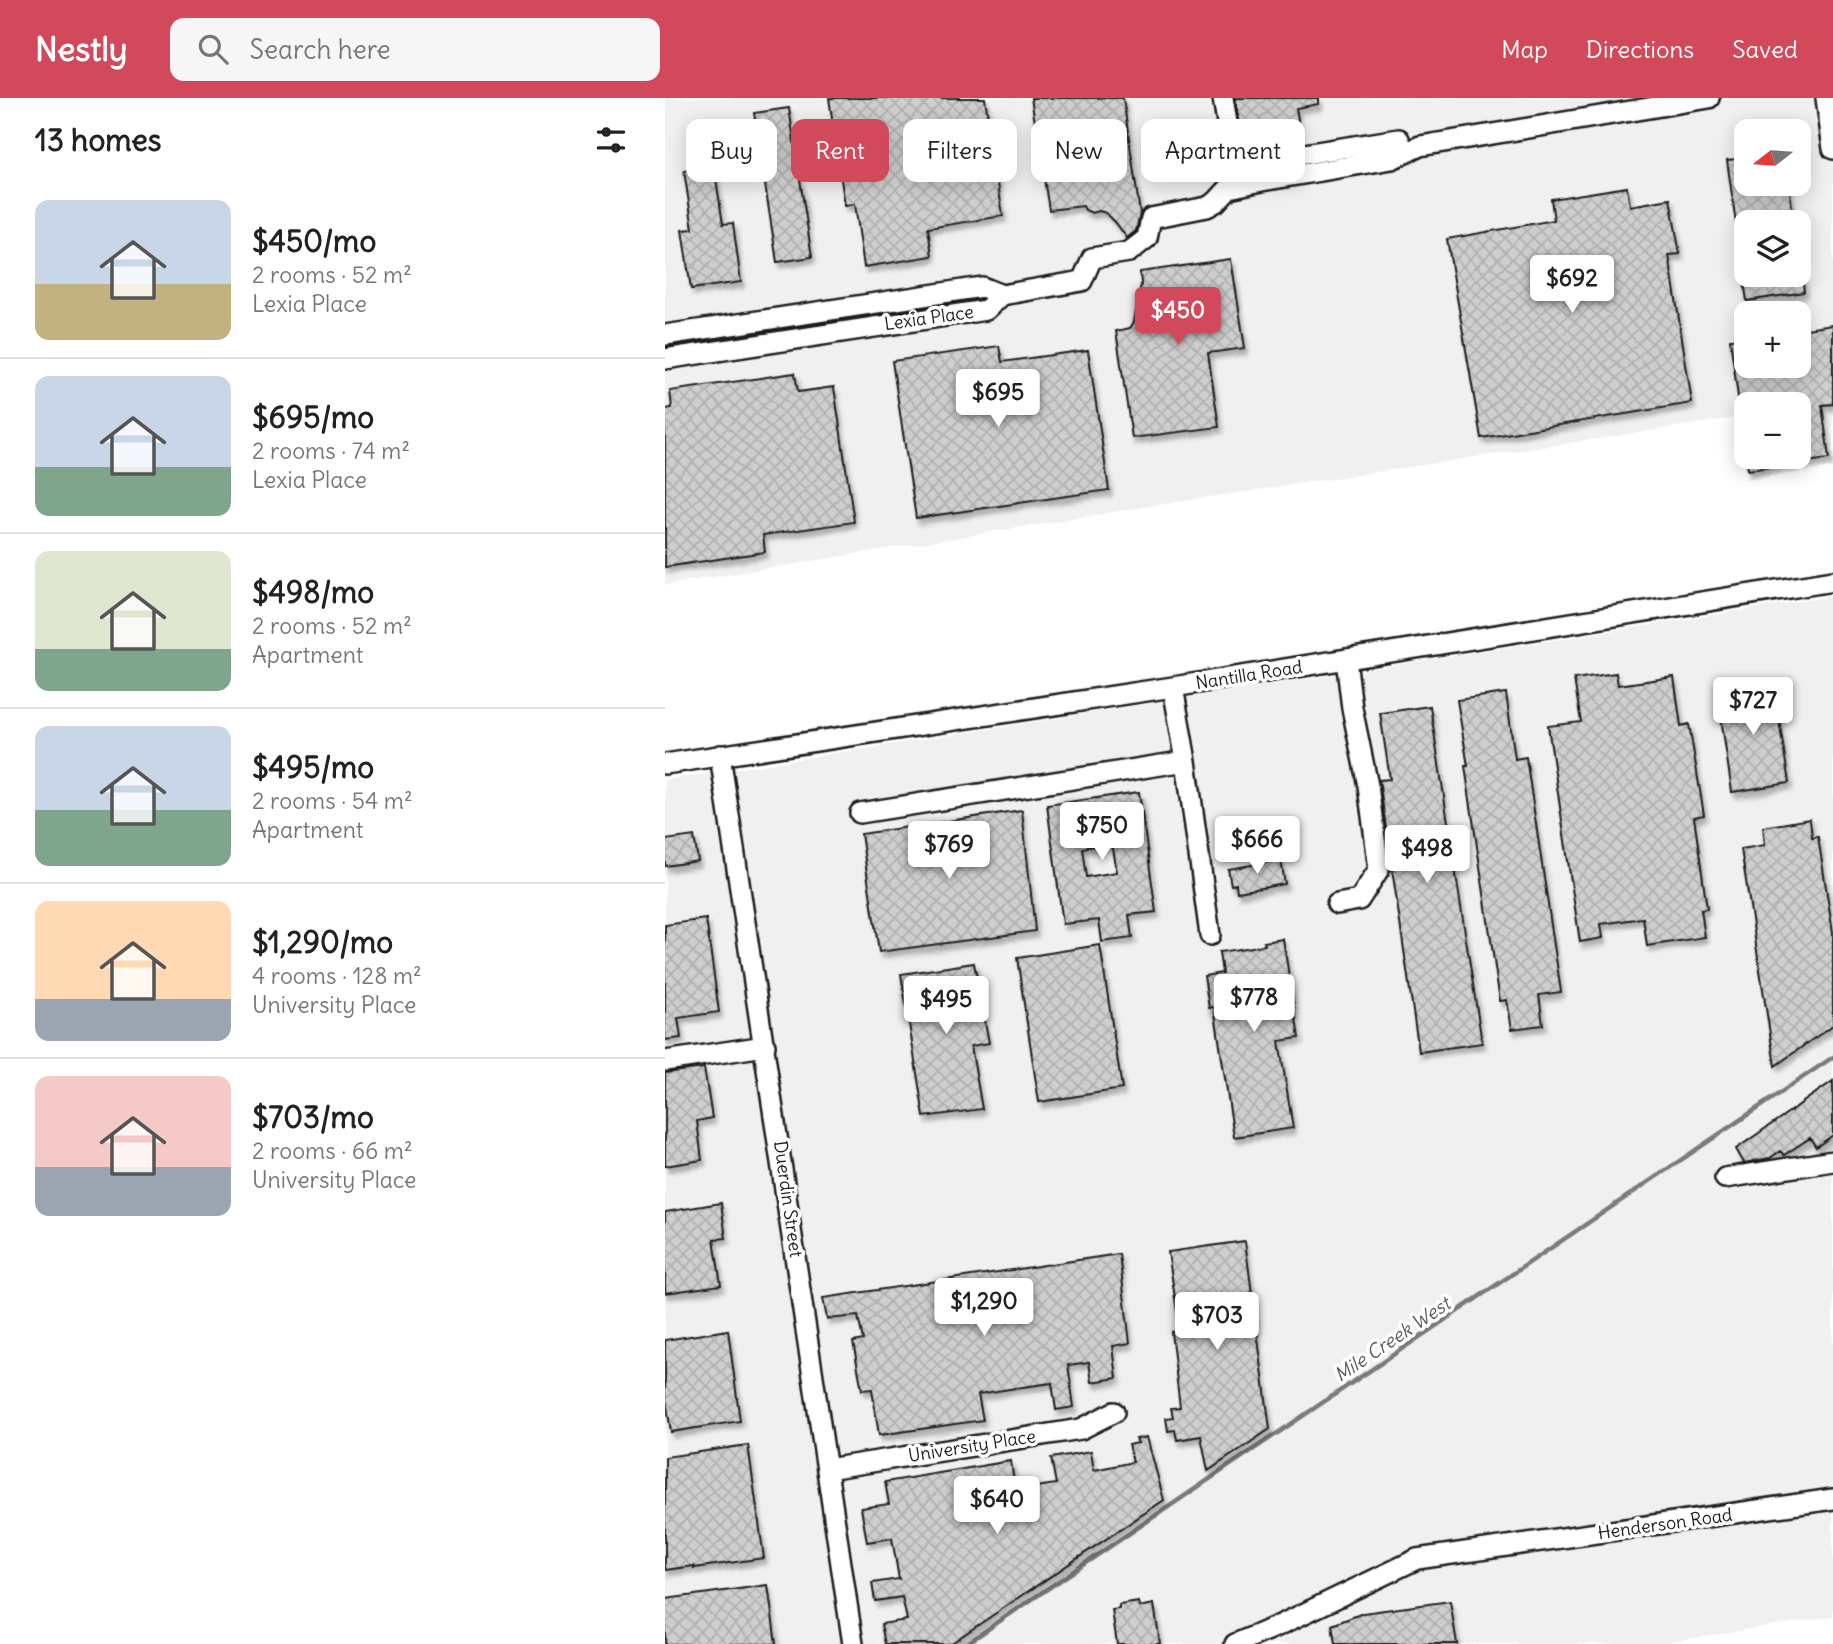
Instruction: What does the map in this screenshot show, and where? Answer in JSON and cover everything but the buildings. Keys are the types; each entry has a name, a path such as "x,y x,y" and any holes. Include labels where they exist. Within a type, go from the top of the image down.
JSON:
{"street":[{"path":"1223,98 1234,165 1399,139 1405,153 1420,146 1640,104 1709,98"},
{"path":"1826,98 1833,149"},
{"name":"Lexia Place","path":"665,335 982,287 1002,295 1081,281 1093,258 1129,252 1147,238 1151,218 1207,207 1229,188 1392,159 1405,153"},
{"name":"Lexia Place","path":"665,359 986,310 1002,295"},
{"path":"847,307 851,330"},
{"path":"743,323 747,346"},
{"name":"Nantilla Road","path":"665,764 1173,687 1833,580"},
{"path":"1338,904 1359,900 1379,869 1346,659"},
{"path":"1173,687 1210,934"},
{"name":"Duerdin Street","path":"720,754 853,1644"},
{"path":"860,813 1186,761"},
{"path":"665,1061 765,1046"},
{"path":"1725,1178 1833,1161"},
{"name":"University Place","path":"827,1469 1081,1429 1114,1412"},
{"name":"Henderson Road","path":"1235,1644 1417,1559 1833,1499"}],"shaded area":[{"path":"665,98 1833,98 1833,467 1748,480 1746,469 1811,469 1811,392 1734,392 1734,418 1144,507 665,585"},
{"path":"1833,596 1833,1616 1654,1644 665,1644 665,780"}],"waterway":[{"name":"Mile Creek West","path":"966,1644 1833,1057"}]}
